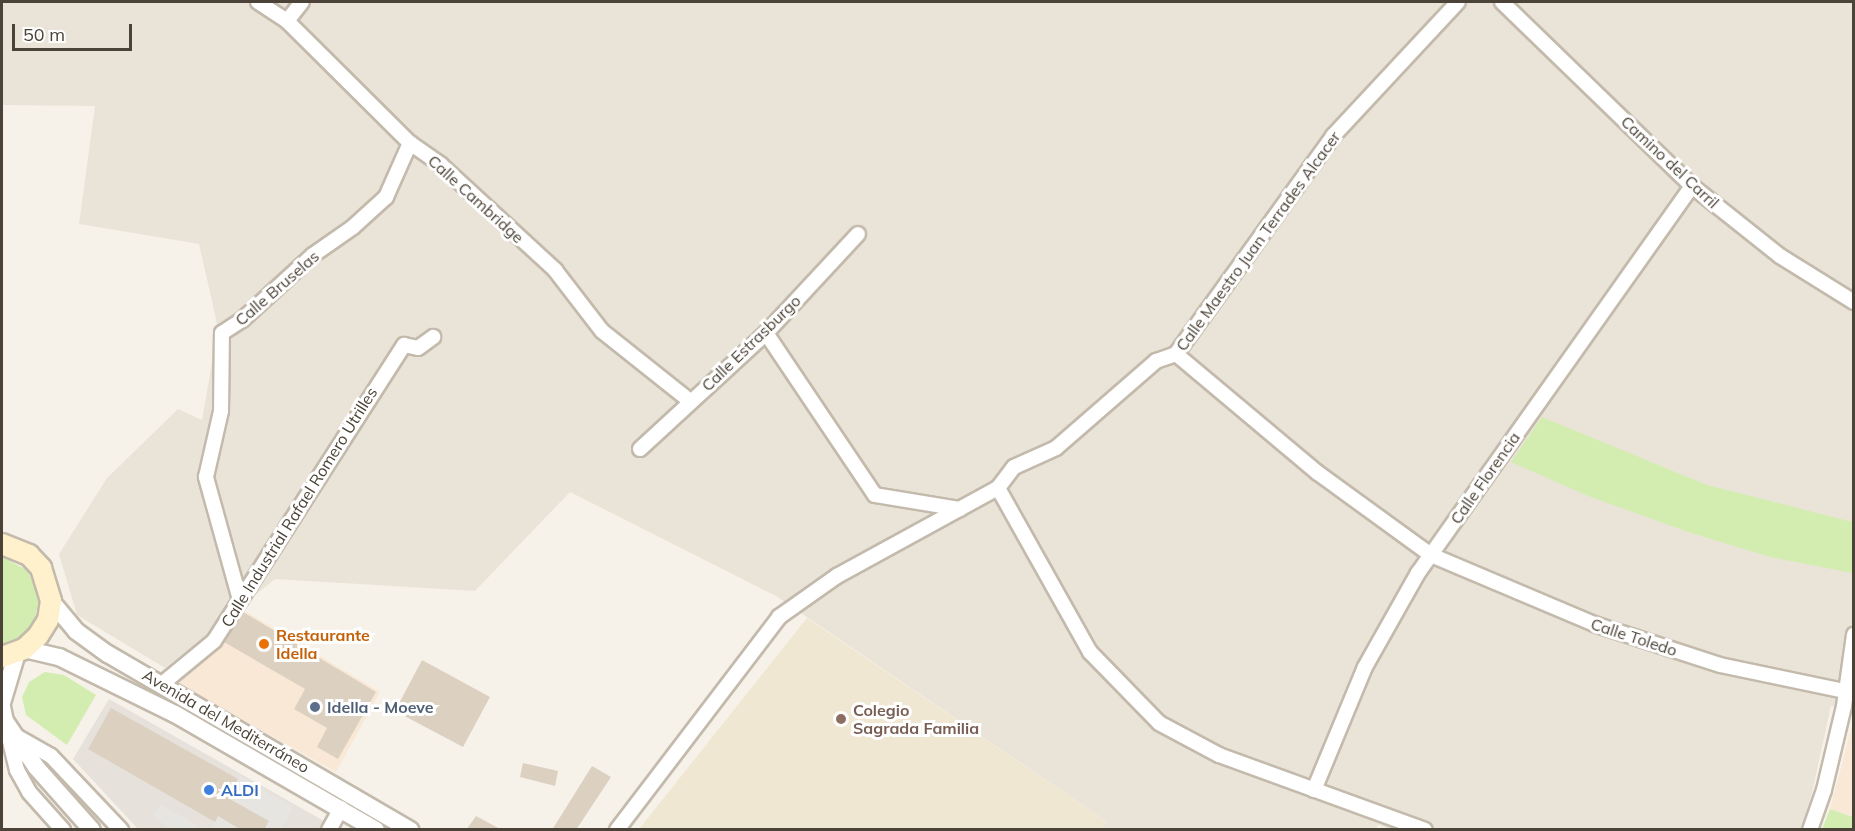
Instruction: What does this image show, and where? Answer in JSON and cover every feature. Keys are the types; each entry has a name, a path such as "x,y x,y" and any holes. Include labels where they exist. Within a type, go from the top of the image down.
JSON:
{"main road":[{"path":"6,541 41,568 51,601 43,628 14,653"}],"street":[{"name":"Calle Cambridge","path":"258,2 287,21 410,143 441,165 555,270 602,331 690,401"},
{"path":"287,21 302,2"},
{"name":"Calle Maestro Juan Terrades Alcacer","path":"617,830 779,617 837,576 999,488 1014,466 1056,448 1156,361 1176,354 1333,136 1458,2"},
{"name":"Camino del Carril","path":"1502,2 1692,186 1780,256 1854,302"},
{"name":"Calle Bruselas","path":"240,600 206,477 221,411 222,333 242,320 313,255 353,227 386,197 410,143"},
{"name":"Calle Florencia","path":"1314,790 1365,667 1431,555 1692,186"},
{"name":"Calle Estrasburgo","path":"640,449 766,333 858,234"},
{"path":"766,333 875,495 960,509"},
{"name":"Calle Industrial Rafael Romero Utrilles","path":"162,684 214,641 404,345 418,348 433,337"},
{"name":"Calle Toledo","path":"1176,354 1200,378 1318,473 1431,555 1594,624 1720,664 1850,692"},
{"path":"999,488 1090,652 1159,723 1219,755 1425,830"},
{"name":"Avenida del Mediterráneo","path":"51,601 76,631 411,830"},
{"path":"1810,830 1824,790 1850,692 1854,635"},
{"path":"14,653 2,710 17,770 29,792 63,830"},
{"name":"Avenida del Mediterráneo","path":"14,653 59,657 175,714 376,830"},
{"path":"2,710 15,736 36,767 92,830"},
{"path":"15,736 59,762 121,830"},
{"path":"329,830 341,808"},
{"path":"1380,830 1384,816"}],"shaded area":[{"path":"2,2 1853,2 1853,709 1831,706 1812,793 1801,829 1392,830 1378,825 1376,830 1103,829 1106,821 776,596 570,492 475,591 275,579 165,668 77,615 59,554 107,478 178,409 202,420 218,328 199,244 79,224 95,106 2,105"},
{"path":"243,610 380,692 336,772 174,681 222,642"},
{"name":"Colegio Sagrada Familia","path":"807,618 1106,821 1103,829 639,829"},
{"path":"109,699 338,829 138,829 73,759"},
{"path":"1853,723 1854,816 1830,809"},
{"path":"240,776 293,807 281,829 211,830"},
{"path":"161,805 204,829 170,829 153,816"}],"green space":[{"path":"1542,417 1707,485 1853,522 1852,573 1770,557 1688,532 1588,496 1511,462"},
{"path":"2,557 27,570 40,597 33,626 23,638 2,647"},
{"path":"45,672 64,675 96,695 67,745 26,715 22,697 29,682"},
{"path":"1830,809 1853,817 1853,829 1822,829"}],"building":[{"path":"243,612 376,692 338,759 317,747 327,728 294,709 305,689 224,642"},
{"path":"422,660 490,697 463,747 395,711"},
{"path":"111,708 238,779 228,798 269,821 264,830 241,830 218,816 215,822 88,749"},
{"path":"523,763 558,771 555,786 520,777"},
{"path":"592,766 611,777 576,830 552,830"},
{"path":"476,816 502,830 466,830"}],"place":[{"name":"Restaurante Idella","path":"264,644"},
{"name":"Idella - Moeve","path":"315,707"},
{"name":"Colegio Sagrada Familia","path":"841,719"},
{"name":"ALDI","path":"209,790"}]}
